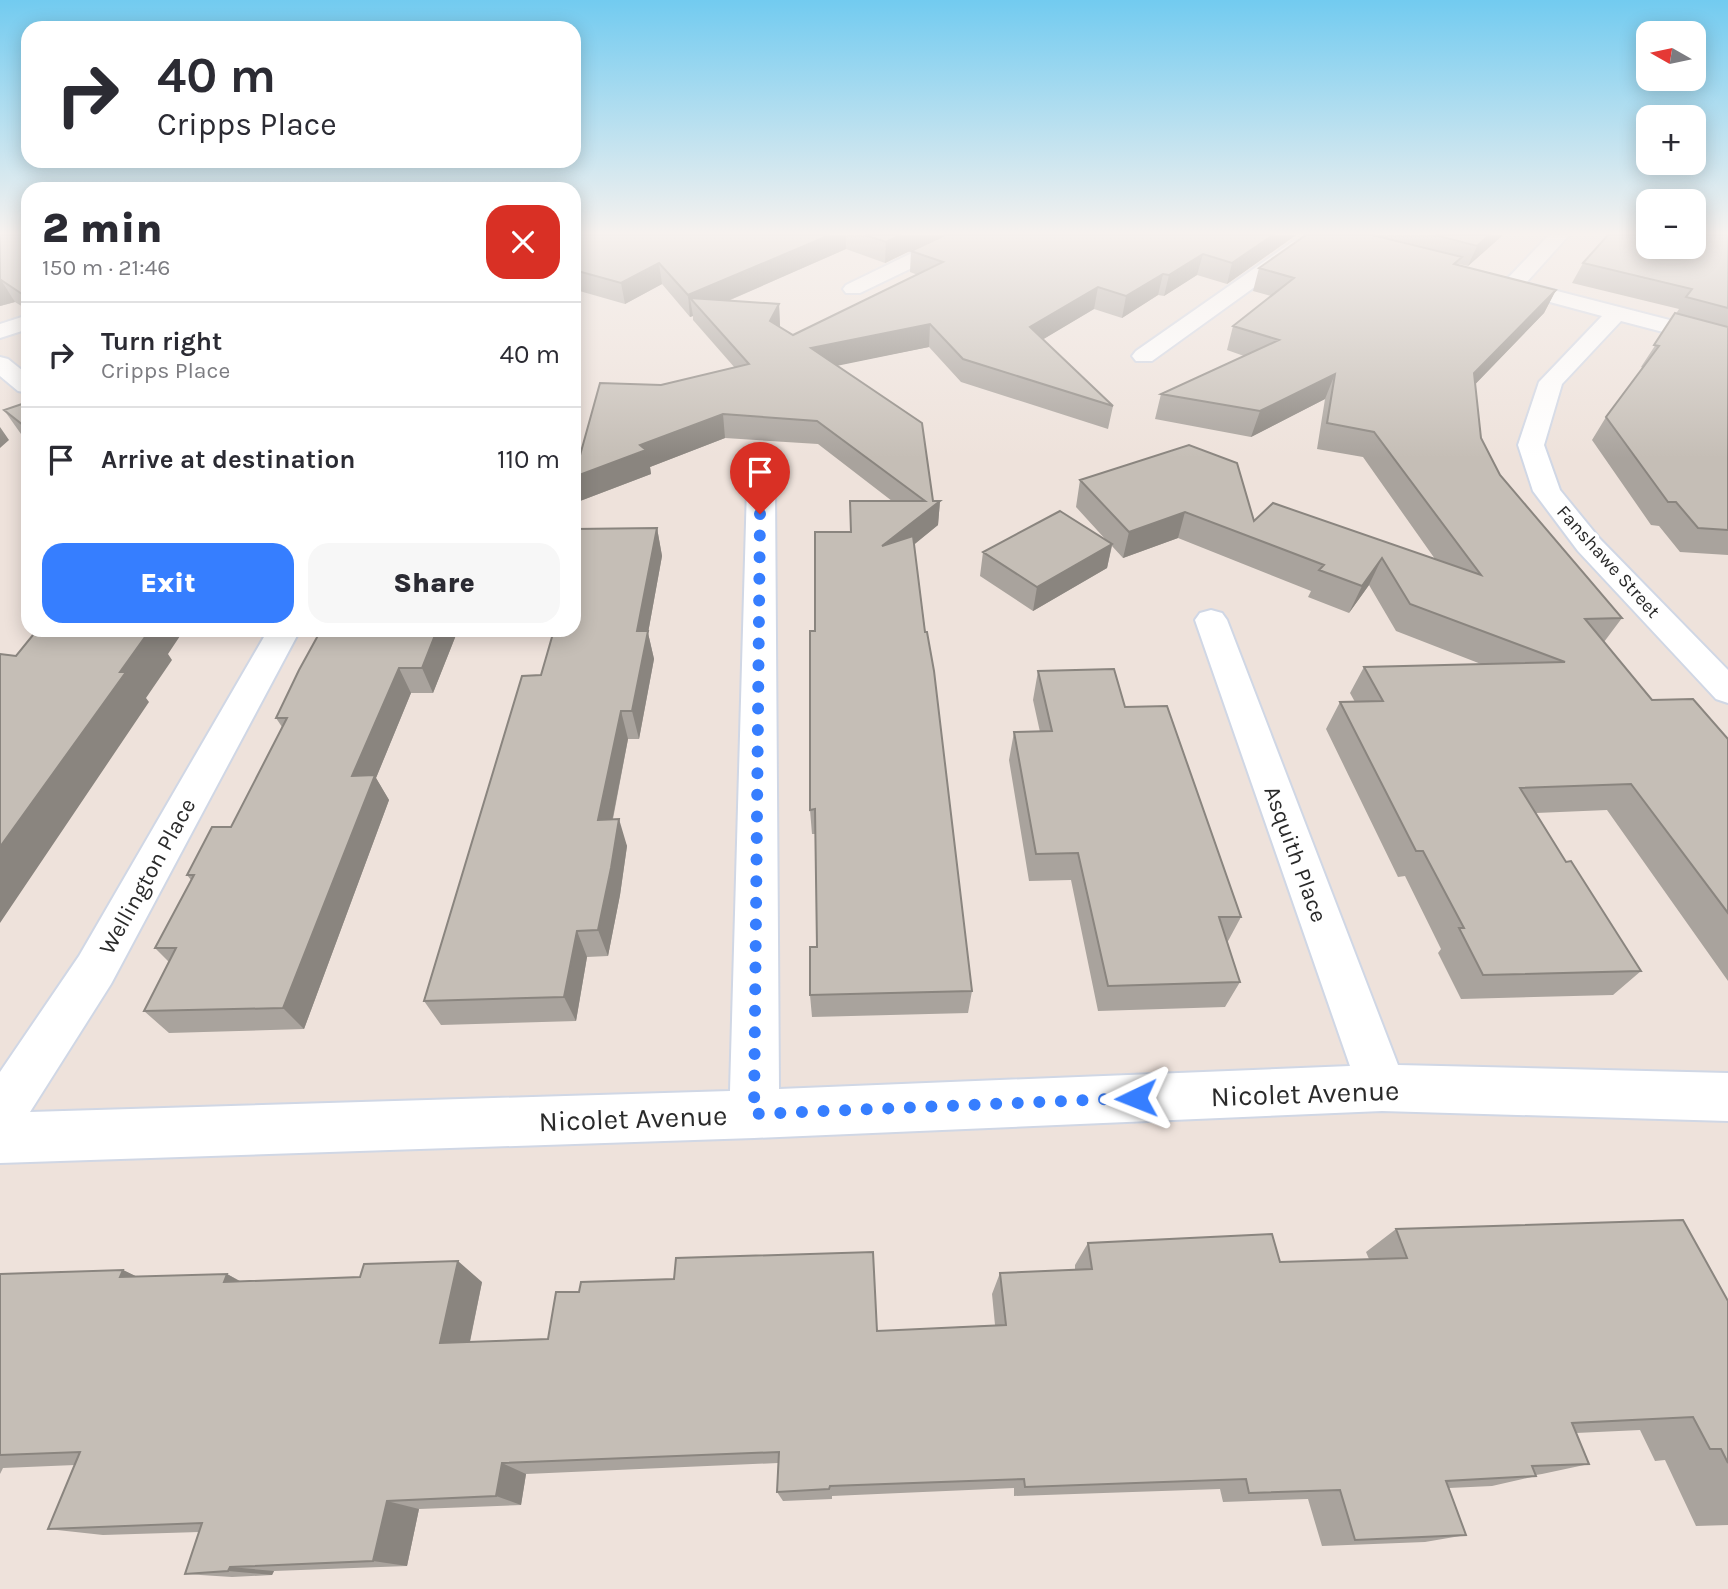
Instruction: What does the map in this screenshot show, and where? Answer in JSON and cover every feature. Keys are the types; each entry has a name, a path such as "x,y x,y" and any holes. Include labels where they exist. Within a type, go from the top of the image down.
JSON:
{"street":[{"path":"1144,356 1209,309"},
{"path":"1598,309 1728,342"},
{"name":"Fanshawe Street","path":"1616,314 1551,382 1531,445 1547,491 1589,545 1712,654 1728,691"},
{"path":"0,331 21,324"},
{"path":"0,364 21,381"},
{"path":"754,1114 761,487"},
{"name":"Asquith Place","path":"1211,620 1382,1088"},
{"name":"Wellington Place","path":"0,1115 94,970 280,637"},
{"name":"Nicolet Avenue","path":"0,1138 754,1114 1382,1088 1728,1097"}],"building":[{"path":"700,309 776,309 770,321 793,335 846,309 1060,309 1030,327 1113,406 963,359 930,324 811,348 922,423 933,501 940,501 882,546 913,536 925,632 934,671 972,991 810,995 810,947 817,947 815,809 810,810 810,631 815,631 815,532 851,532 850,501 925,501 817,421 723,414 640,445 646,450 581,474 581,452 600,383 661,385 749,364"},
{"path":"1254,309 1537,309 1474,373 1481,438 1500,475 1622,618 1585,619 1652,700 1693,699 1728,739 1728,913 1631,784 1520,788 1566,862 1571,861 1641,971 1483,975 1459,928 1464,928 1423,851 1416,851 1340,702 1383,701 1364,667 1565,662 1410,604 1382,558 1362,586 1319,570 1324,565 1185,512 1129,532 1080,480 1189,445 1237,463 1254,521 1273,503 1481,575 1374,432 1327,423 1335,374 1260,411 1161,394 1279,340 1233,326"},
{"path":"1675,313 1728,327 1728,530 1698,528 1676,502 1668,502 1606,417 1659,346 1654,345"},
{"path":"21,404 21,423 4,410"},
{"path":"1060,511 1112,544 1037,587 983,552"},
{"path":"657,528 637,631 648,631 632,711 621,711 598,820 619,819 598,930 577,931 564,997 424,1001 522,676 541,675 552,637 581,637 581,529"},
{"path":"31,637 145,637 120,672 126,672 0,847 0,654 16,656"},
{"path":"317,637 434,637 422,668 399,668 352,776 375,775 283,1008 144,1011 176,948 155,948 194,875 187,875 212,827 231,827 287,718 276,718"},
{"path":"1114,669 1125,707 1167,706 1241,917 1219,917 1240,982 1108,986 1078,853 1036,854 1014,732 1052,731 1038,671"},
{"path":"1683,1220 1728,1301 1728,1463 1721,1449 1710,1449 1693,1417 1572,1423 1589,1464 1532,1466 1536,1476 1446,1481 1466,1535 1355,1540 1340,1490 1249,1493 1246,1479 1025,1487 1024,1479 830,1486 829,1489 777,1492 779,1452 502,1463 496,1496 387,1501 373,1561 230,1567 228,1571 185,1574 202,1523 48,1529 80,1452 0,1455 0,1274 123,1270 120,1277 227,1274 224,1282 360,1277 364,1264 458,1261 440,1343 548,1339 556,1292 579,1292 581,1282 674,1279 676,1258 873,1252 877,1331 1006,1325 1000,1273 1092,1269 1088,1243 1272,1234 1280,1262 1407,1258 1396,1229"}],"route":[{"path":"760,514 754,1114 1136,1098"}]}
